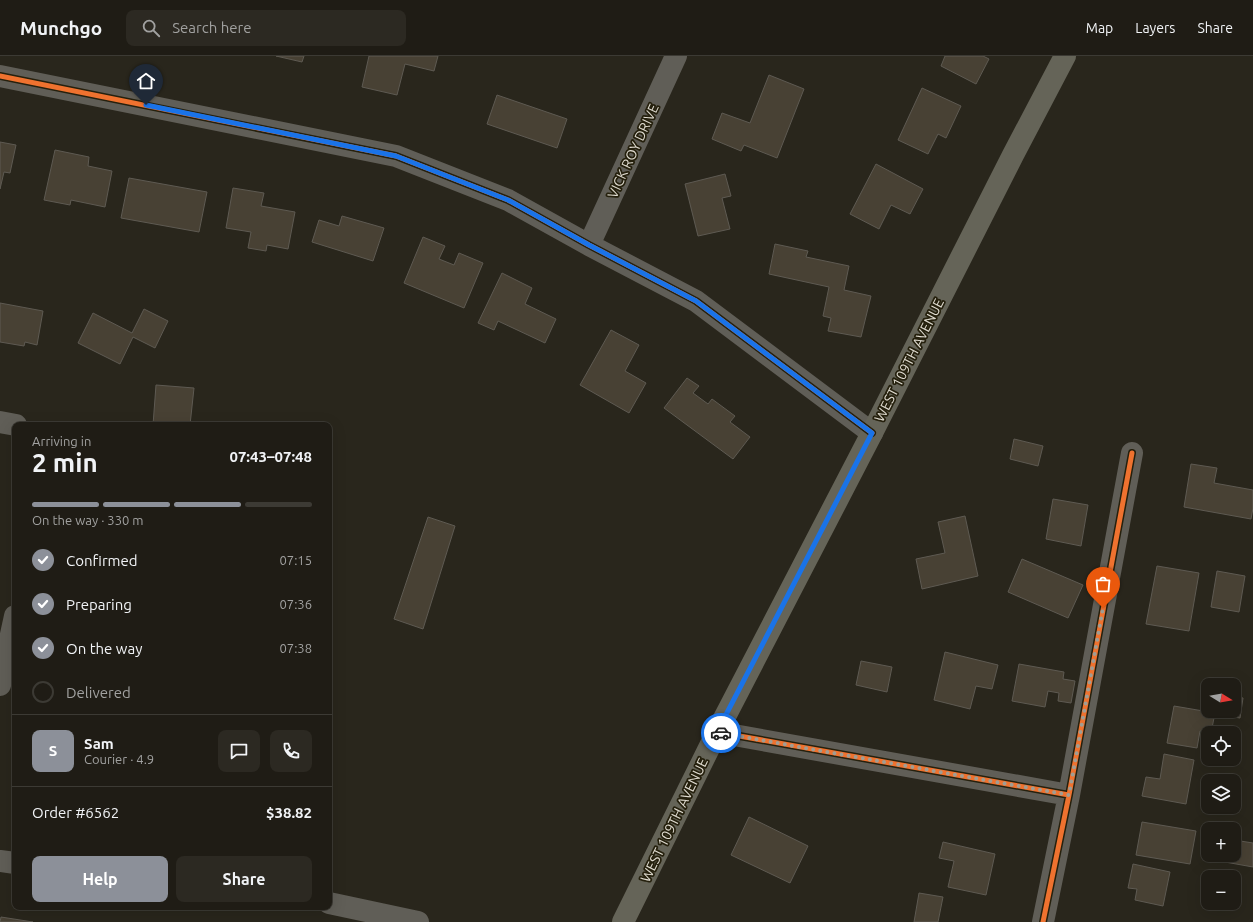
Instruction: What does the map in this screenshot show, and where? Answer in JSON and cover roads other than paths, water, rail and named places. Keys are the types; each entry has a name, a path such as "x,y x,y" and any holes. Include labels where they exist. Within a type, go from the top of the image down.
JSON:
{"main road":[{"name":"WEST 109TH AVENUE","path":"623,922 717,732 872,433 1009,162 1065,56"}],"street":[{"name":"VICK ROY DRIVE","path":"589,245 676,56"},
{"path":"0,76 396,156 508,200 589,245 696,301 872,433"},
{"path":"0,422 12,424"},
{"path":"1043,922 1069,795 1132,453"},
{"path":"0,685 12,630"},
{"path":"717,732 1069,795"},
{"path":"0,861 12,863"},
{"path":"332,904 418,922"}]}
